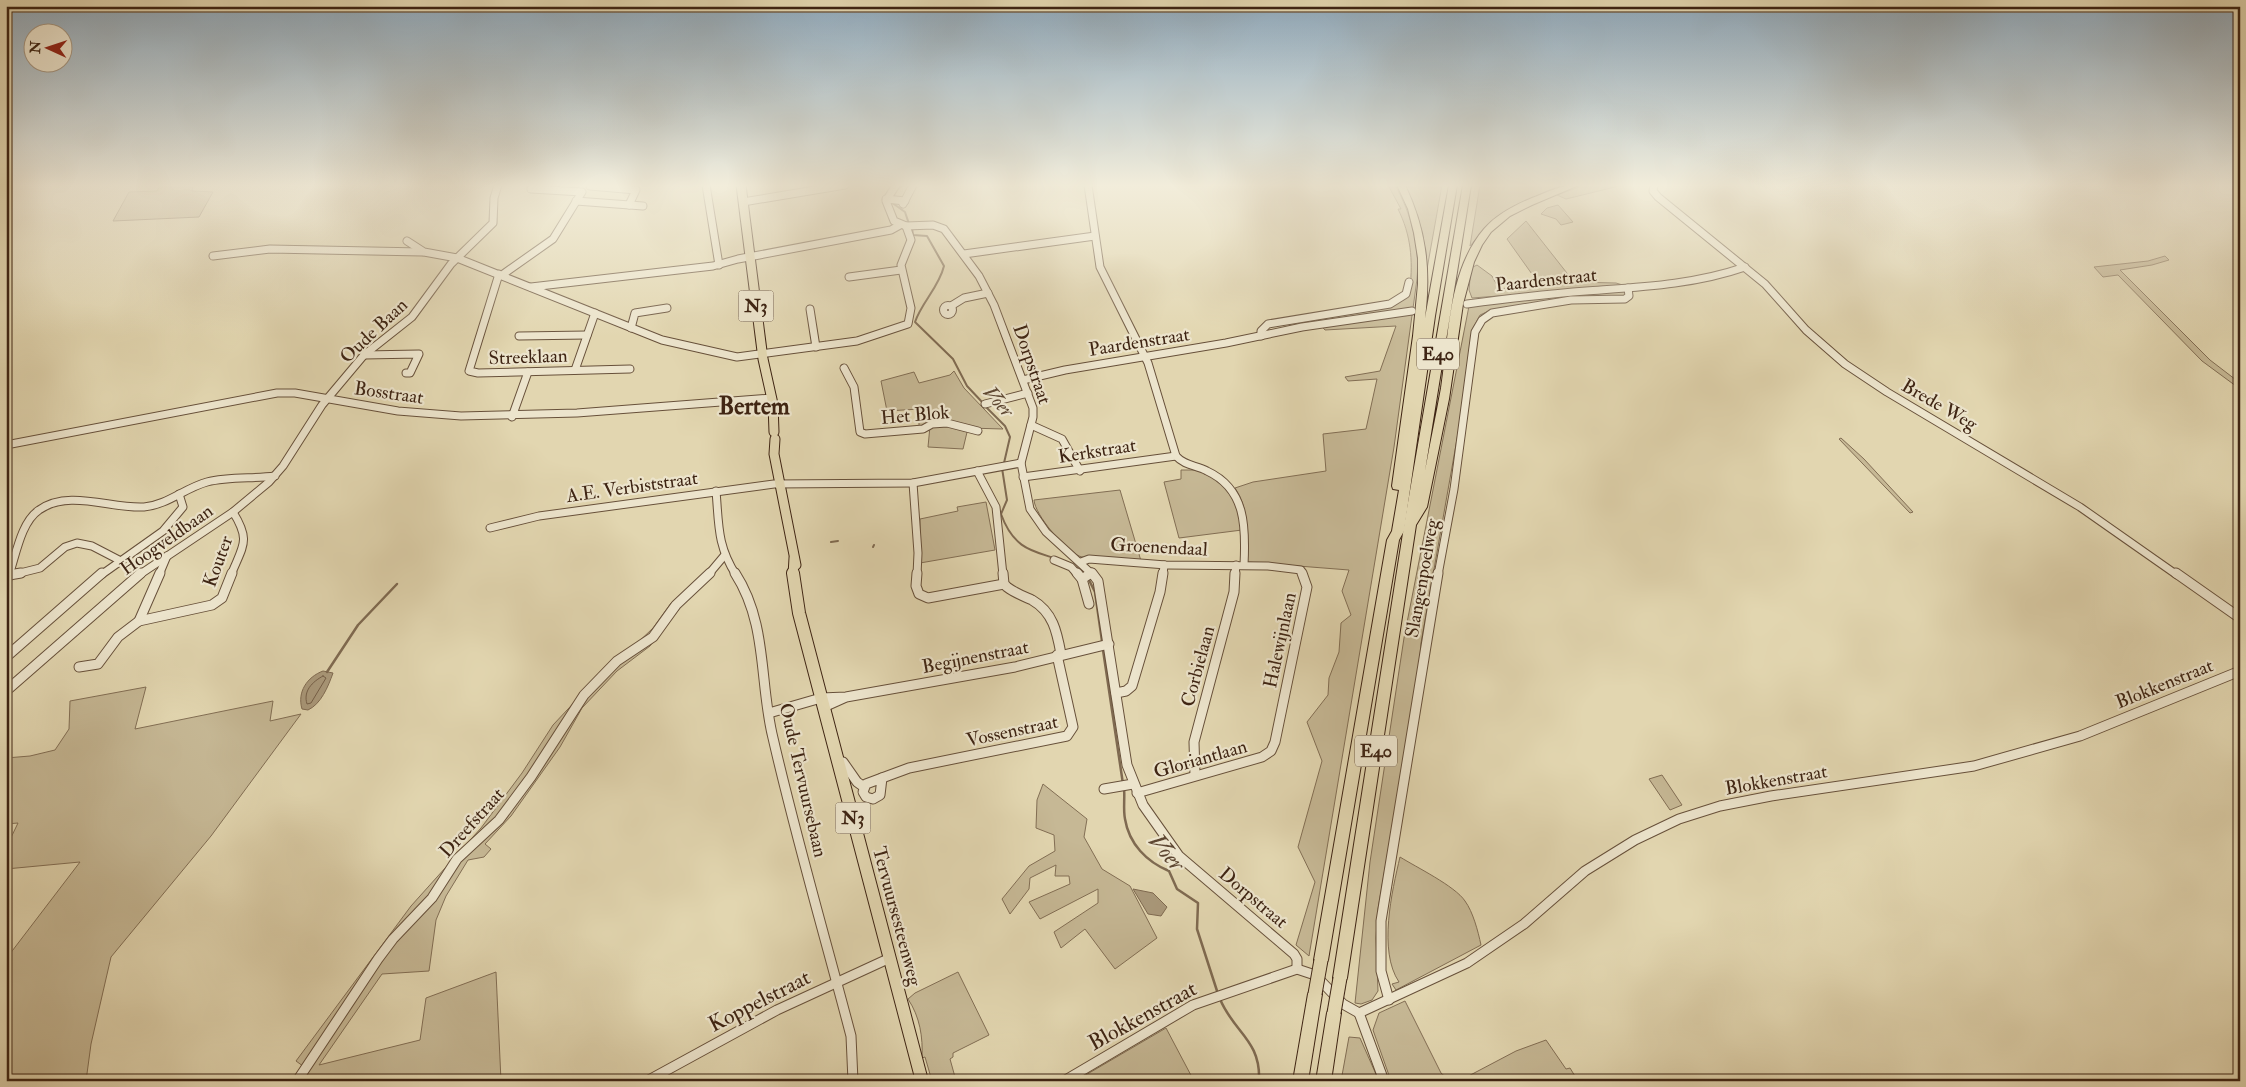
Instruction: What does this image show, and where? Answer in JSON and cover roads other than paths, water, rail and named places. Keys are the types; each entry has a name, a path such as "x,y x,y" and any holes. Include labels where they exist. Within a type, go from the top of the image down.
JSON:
{"highway":[{"path":"1393,540 1391,530 1419,329 1424,273 1420,236"},
{"name":"E40","path":"1300,1081 1393,540 1398,531 1430,316 1445,236"},
{"name":"E40","path":"1323,1081 1459,236"},
{"path":"1412,524 1422,508 1461,296 1472,252 1484,236"}],"main road":[{"name":"Tervuursesteenweg","path":"747,236 763,355 768,376 774,454 794,558 793,576 800,616 922,1081"}],"street":[{"name":"Oude Baan","path":"327,399 364,355 412,317 457,258 479,236"},
{"path":"500,275 555,236"},
{"path":"714,236 719,265"},
{"name":"Dorpstraat","path":"530,287 719,265 862,236"},
{"path":"214,256 270,249 424,252 457,258 662,340 741,357 857,341 908,324 911,308 901,270 902,259 911,240 909,236"},
{"name":"Dorpstraat","path":"949,236 964,254 988,292 1028,393 1033,412 1021,463 1030,509 1036,521 1052,539 1080,562 1087,576"},
{"path":"964,254 1095,236 1100,267 1145,356 1176,456"},
{"name":"Brede Weg","path":"1706,236 1745,267 1781,300 1806,330 1845,364 1887,392 2080,507 2240,618"},
{"path":"407,241 424,252"},
{"name":"Paardenstraat","path":"1467,304 1696,282 1745,267"},
{"path":"849,277 901,270"},
{"name":"Streeklaan","path":"500,275 469,368 470,371 478,373 630,369"},
{"name":"Paardenstraat","path":"1261,336 1261,331 1268,324 1390,304 1406,294 1409,282"},
{"name":"Slangenpoelweg","path":"1389,1000 1381,972 1381,921 1422,674 1427,629 1454,489 1475,332 1482,320 1492,313 1571,300 1625,299 1629,296 1628,288"},
{"path":"952,306 964,298 988,292"},
{"path":"632,328 635,313 668,308"},
{"path":"810,309 816,347"},
{"name":"Paardenstraat","path":"1023,380 1330,323 1412,311"},
{"path":"575,370 595,314"},
{"path":"518,336 587,336"},
{"path":"364,355 419,354 410,373 406,373"},
{"name":"Het Blok","path":"844,368 854,387 860,432 865,434 922,429 932,424 947,423 978,431"},
{"path":"512,417 528,372"},
{"name":"Bosstraat","path":"6,445 256,396 295,393 410,413 512,417 769,398"},
{"path":"985,404 1028,393"},
{"name":"Hoogveldbaan","path":"6,692 140,574 233,512 269,482 327,399"},
{"path":"1031,425 1062,439 1080,471"},
{"name":"Kerkstraat","path":"1023,477 1080,471 1154,457 1176,456"},
{"name":"Corbielaan","path":"1176,456 1184,465 1199,468 1223,480 1239,499 1242,507 1245,535 1234,592 1194,742 1193,760 1195,775"},
{"name":"A.E. Verbiststraat","path":"490,528 539,516 780,483 913,483 1021,463"},
{"path":"913,483 917,528 916,580 919,594 928,598 937,597 1004,584 996,507 977,470"},
{"path":"8,578 32,518 45,507 85,501 146,507 204,483 219,479 260,479 275,476"},
{"path":"260,479 269,482"},
{"name":"Oude Tervuursebaan","path":"716,492 717,527 724,556 740,581 759,631 772,736 851,1036 853,1081"},
{"path":"6,657 119,560 169,527 179,516 183,507 179,494"},
{"name":"Kouter","path":"79,667 98,664 118,637 139,621 212,605 222,598 245,540 243,528 233,512"},
{"path":"8,578 40,568 68,546 77,543 85,543 119,560"},
{"name":"Kouter","path":"139,621 167,556"},
{"name":"Dreefstraat","path":"297,1081 372,966 393,939 432,898 457,859 499,820 531,777 584,695 616,662 653,637 676,605 709,574 724,556"},
{"name":"Groenendaal","path":"1080,562 1089,559 1164,565 1240,565"},
{"name":"Dorpstraat","path":"1054,560 1087,576 1100,587 1105,645 1116,692 1126,762 1126,785 1137,793 1146,810 1176,853 1294,954 1297,959 1297,969"},
{"path":"1116,692 1126,691 1132,686 1160,592 1164,565"},
{"name":"Halewijnlaan","path":"1240,565 1301,570 1307,587 1275,742 1271,751"},
{"path":"1087,576 1089,604"},
{"name":"Vossenstraat","path":"864,787 882,778 917,766 1067,736 1073,727 1054,624 1048,612 1033,601 1011,591 1004,584"},
{"name":"Begijnenstraat","path":"769,713 846,697 1015,668 1059,655 1105,645"},
{"name":"Blokkenstraat","path":"1359,1013 1484,952 1524,924 1586,871 1634,840 1679,819 1720,806 1771,796 1974,766 2080,736 2240,671"},
{"name":"Gloriantlaan","path":"1137,793 1262,756 1271,751"},
{"path":"838,763 843,762 849,768 855,781 864,787 866,797 875,798 881,793 882,778"},
{"path":"1104,788 1126,785"},
{"name":"Koppelstraat","path":"647,1081 777,1010 890,958"},
{"path":"1297,969 1312,973 1351,1010 1359,1013 1384,1081"},
{"name":"Blokkenstraat","path":"1064,1081 1183,1010 1297,969"}],"water":[{"path":"323,671 333,673 324,694 313,707 308,710 302,709 302,691 312,677"},
{"path":"1133,889 1153,893 1167,907 1161,916 1148,914"}],"waterway":[{"name":"Voer","path":"923,236 927,236 944,266 942,274 915,322 953,359 967,386 983,403"},
{"name":"Voer","path":"986,407 1005,426 1010,437 1004,463"},
{"name":"Voer","path":"1002,468 1007,500 1001,514 1008,530 1026,548 1072,565 1084,573"},
{"path":"831,542 838,541"},
{"name":"Voer","path":"1088,578 1095,592 1102,641"},
{"path":"327,672 358,625 397,584"},
{"name":"Voer","path":"1103,650 1123,784"},
{"name":"Voer","path":"1124,788 1125,819 1130,836 1135,844 1153,863 1169,871 1177,889 1198,903 1197,929 1218,994"},
{"name":"Voer","path":"1220,999 1232,1020 1246,1037 1256,1056 1259,1081"}],"district":[{"name":"Bertem","path":"754,406"}]}
